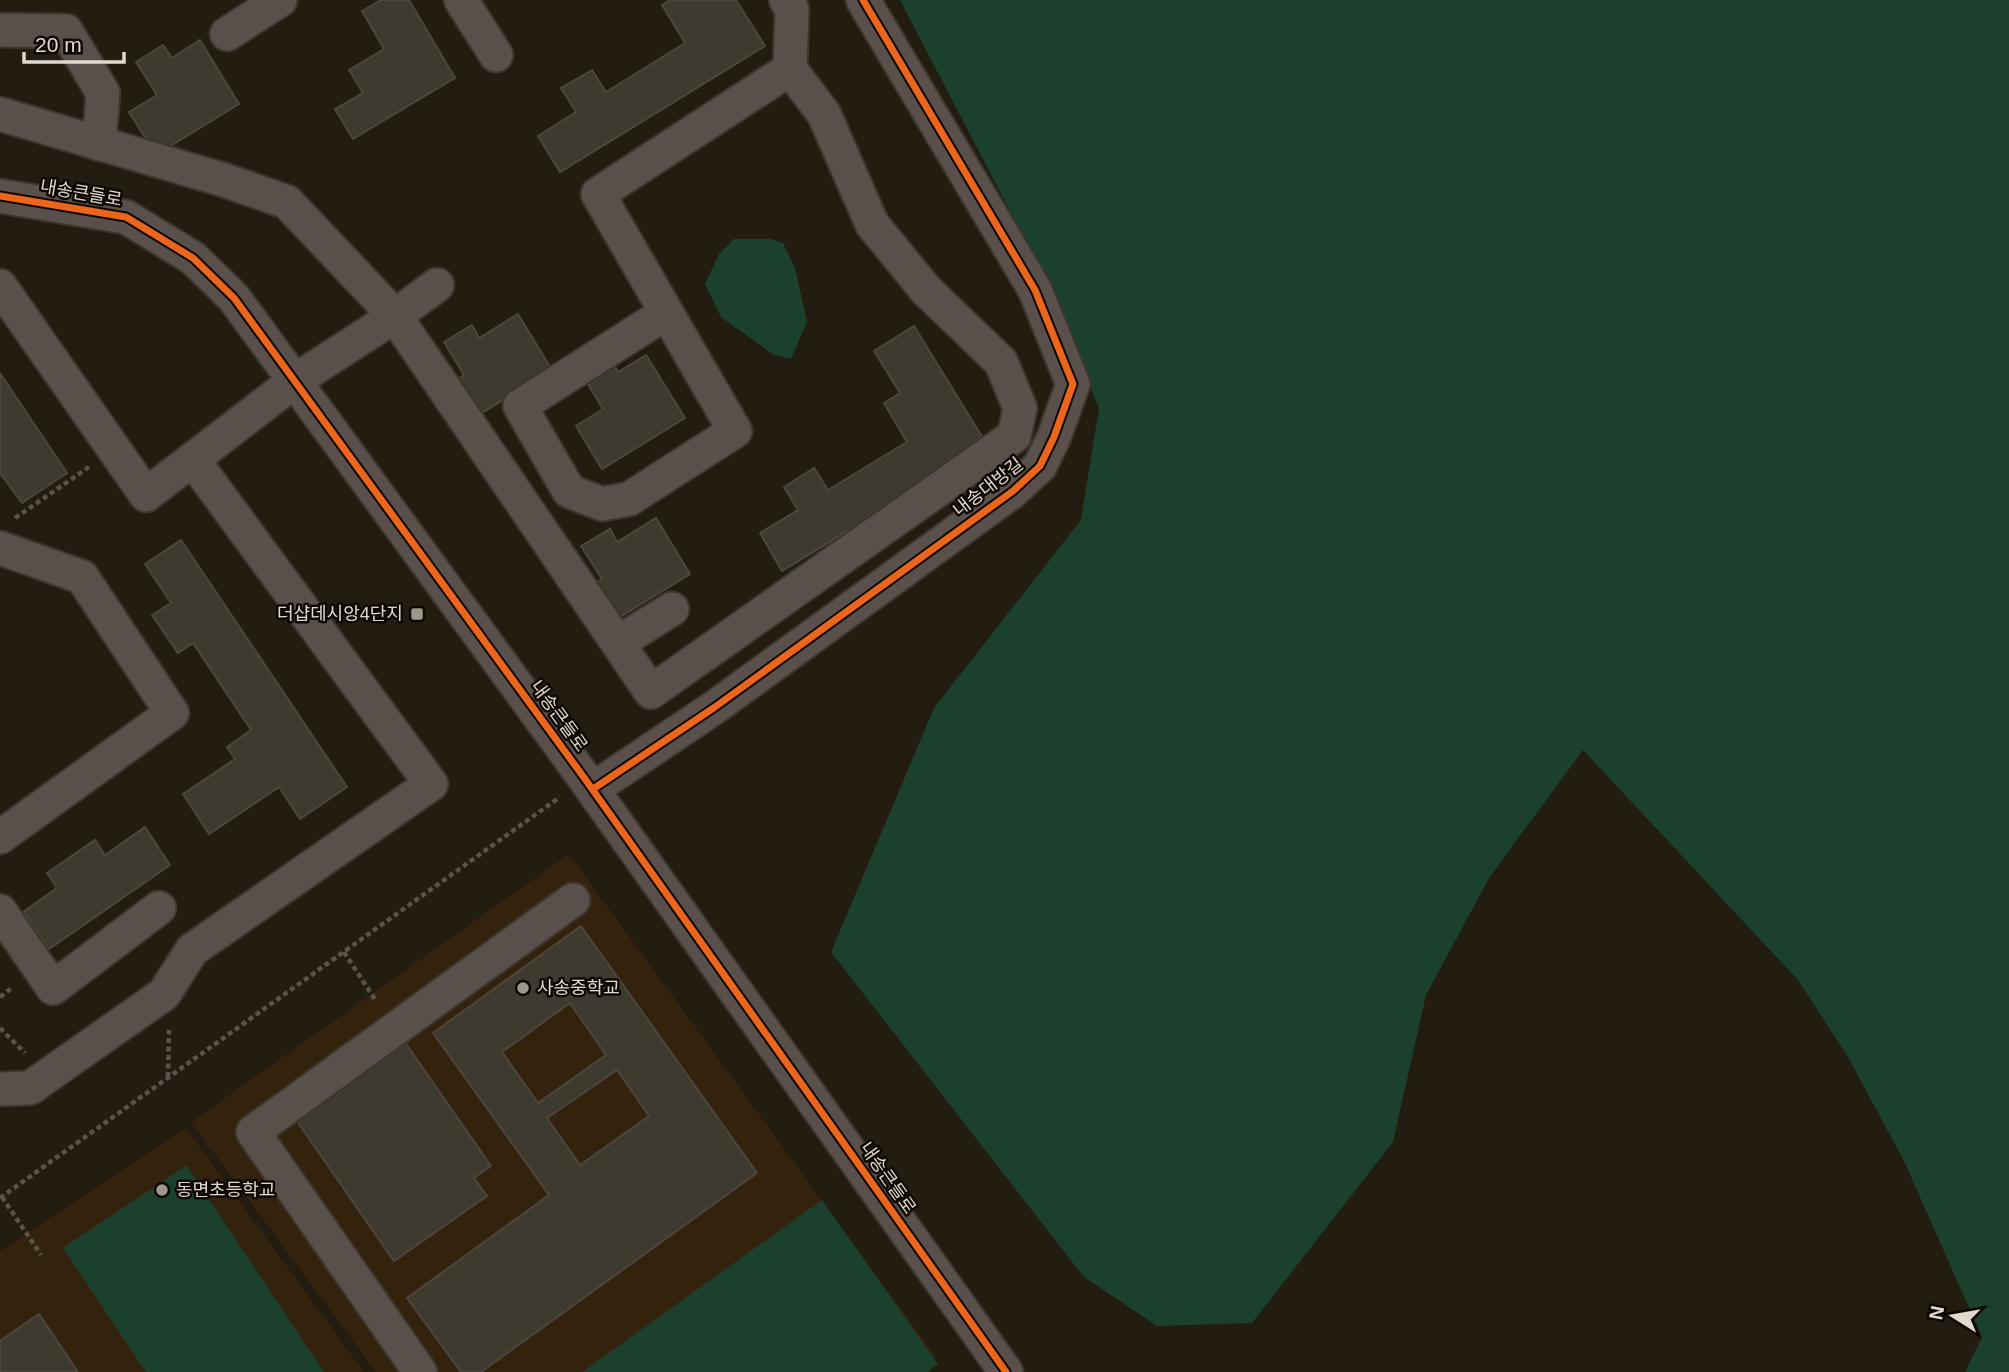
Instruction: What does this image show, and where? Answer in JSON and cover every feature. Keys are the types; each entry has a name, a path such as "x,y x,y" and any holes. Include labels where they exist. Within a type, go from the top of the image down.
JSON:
{"street":[{"path":"227,34 280,0"},
{"path":"461,0 496,55"},
{"path":"0,114 225,180 287,202 395,316 619,642 650,692 1014,436 1020,408 1001,362 926,290 873,224 824,114 790,69 792,9 786,0"},
{"name":"내송대방길","path":"589,784 715,707 1013,491 1040,466 1054,437 1073,384 1035,290 863,0"},
{"path":"0,30 66,31 103,93 99,144"},
{"path":"666,313 520,406 569,491 601,503 629,499 735,431 598,194 790,69"},
{"name":"내송큰들로","path":"0,196 126,217 193,258 234,298 589,784 1006,1372"},
{"path":"0,286 146,495 296,380 395,316 437,285"},
{"path":"0,1089 30,1088 164,994 192,950 431,784 193,460"},
{"path":"0,837 172,713 82,577 6,534"},
{"path":"619,642 672,609"},
{"path":"421,1372 253,1132 573,900"},
{"path":"0,911 53,988 159,908"}],"path":[{"path":"6,534 114,449"},
{"path":"41,1255 1,1198 344,952 589,784"},
{"path":"344,952 380,1007"}],"shaded area":[{"name":"사송중학교","path":"569,854 934,1354 931,1372 376,1372 191,1122"},
{"name":"동면초등학교","path":"186,1128 364,1372 0,1372 0,1251"}],"green space":[{"path":"900,0 2009,0 2009,1372 1965,1372 1982,1337 1904,1161 1848,1057 1798,980 1583,750 1489,878 1426,995 1393,1142 1252,1323 1157,1326 1084,1277 831,952 934,708 1081,520 1099,408 1037,263"},
{"path":"734,239 770,239 783,243 795,268 807,322 791,359 774,355 721,317 705,284 719,254"},
{"path":"187,1165 324,1372 146,1372 63,1248"},
{"path":"822,1200 938,1364 927,1372 582,1372"}],"building":[{"path":"381,0 409,0 455,78 353,139 335,109 363,93 349,70 384,49 362,11"},
{"path":"670,0 736,0 765,46 560,172 538,136 576,112 561,88 592,70 606,92 685,43 662,5"},
{"path":"200,40 239,104 156,155 129,112 157,95 136,62 163,45 172,58"},
{"path":"518,314 552,370 477,416 456,380 464,375 444,342 472,325 479,338"},
{"path":"914,326 987,445 782,571 760,533 798,510 784,487 814,468 828,490 907,442 884,403 900,393 874,351"},
{"path":"646,355 685,418 602,469 576,426 603,409 583,376 610,359 618,372"},
{"path":"0,373 67,473 22,503 0,473"},
{"path":"656,518 690,574 615,620 594,584 602,579 581,546 610,529 617,542"},
{"path":"181,540 347,787 300,819 279,787 209,834 183,794 235,759 227,747 251,730 193,643 178,653 152,615 171,603 145,564"},
{"path":"145,827 170,865 49,949 23,912 57,888 47,873 95,840 105,855"},
{"path":"581,926 757,1173 481,1372 461,1372 407,1298 549,1195 433,1033","holes":["570,1003 606,1055 538,1103 502,1052","617,1070 649,1116 580,1165 547,1118"]},
{"path":"402,1038 491,1166 474,1178 487,1196 394,1261 292,1114"},
{"path":"39,1314 78,1372 0,1372 0,1341"}],"cycle path":[{"path":"593,789 715,707 1013,491 1040,466 1054,437 1073,384 1035,290 863,0"},
{"path":"0,196 126,217 193,258 234,298 585,779 1006,1372"}],"place":[{"name":"더샵데시앙4단지","path":"417,614"},
{"name":"사송중학교","path":"523,988"},
{"name":"동면초등학교","path":"162,1190"}]}
